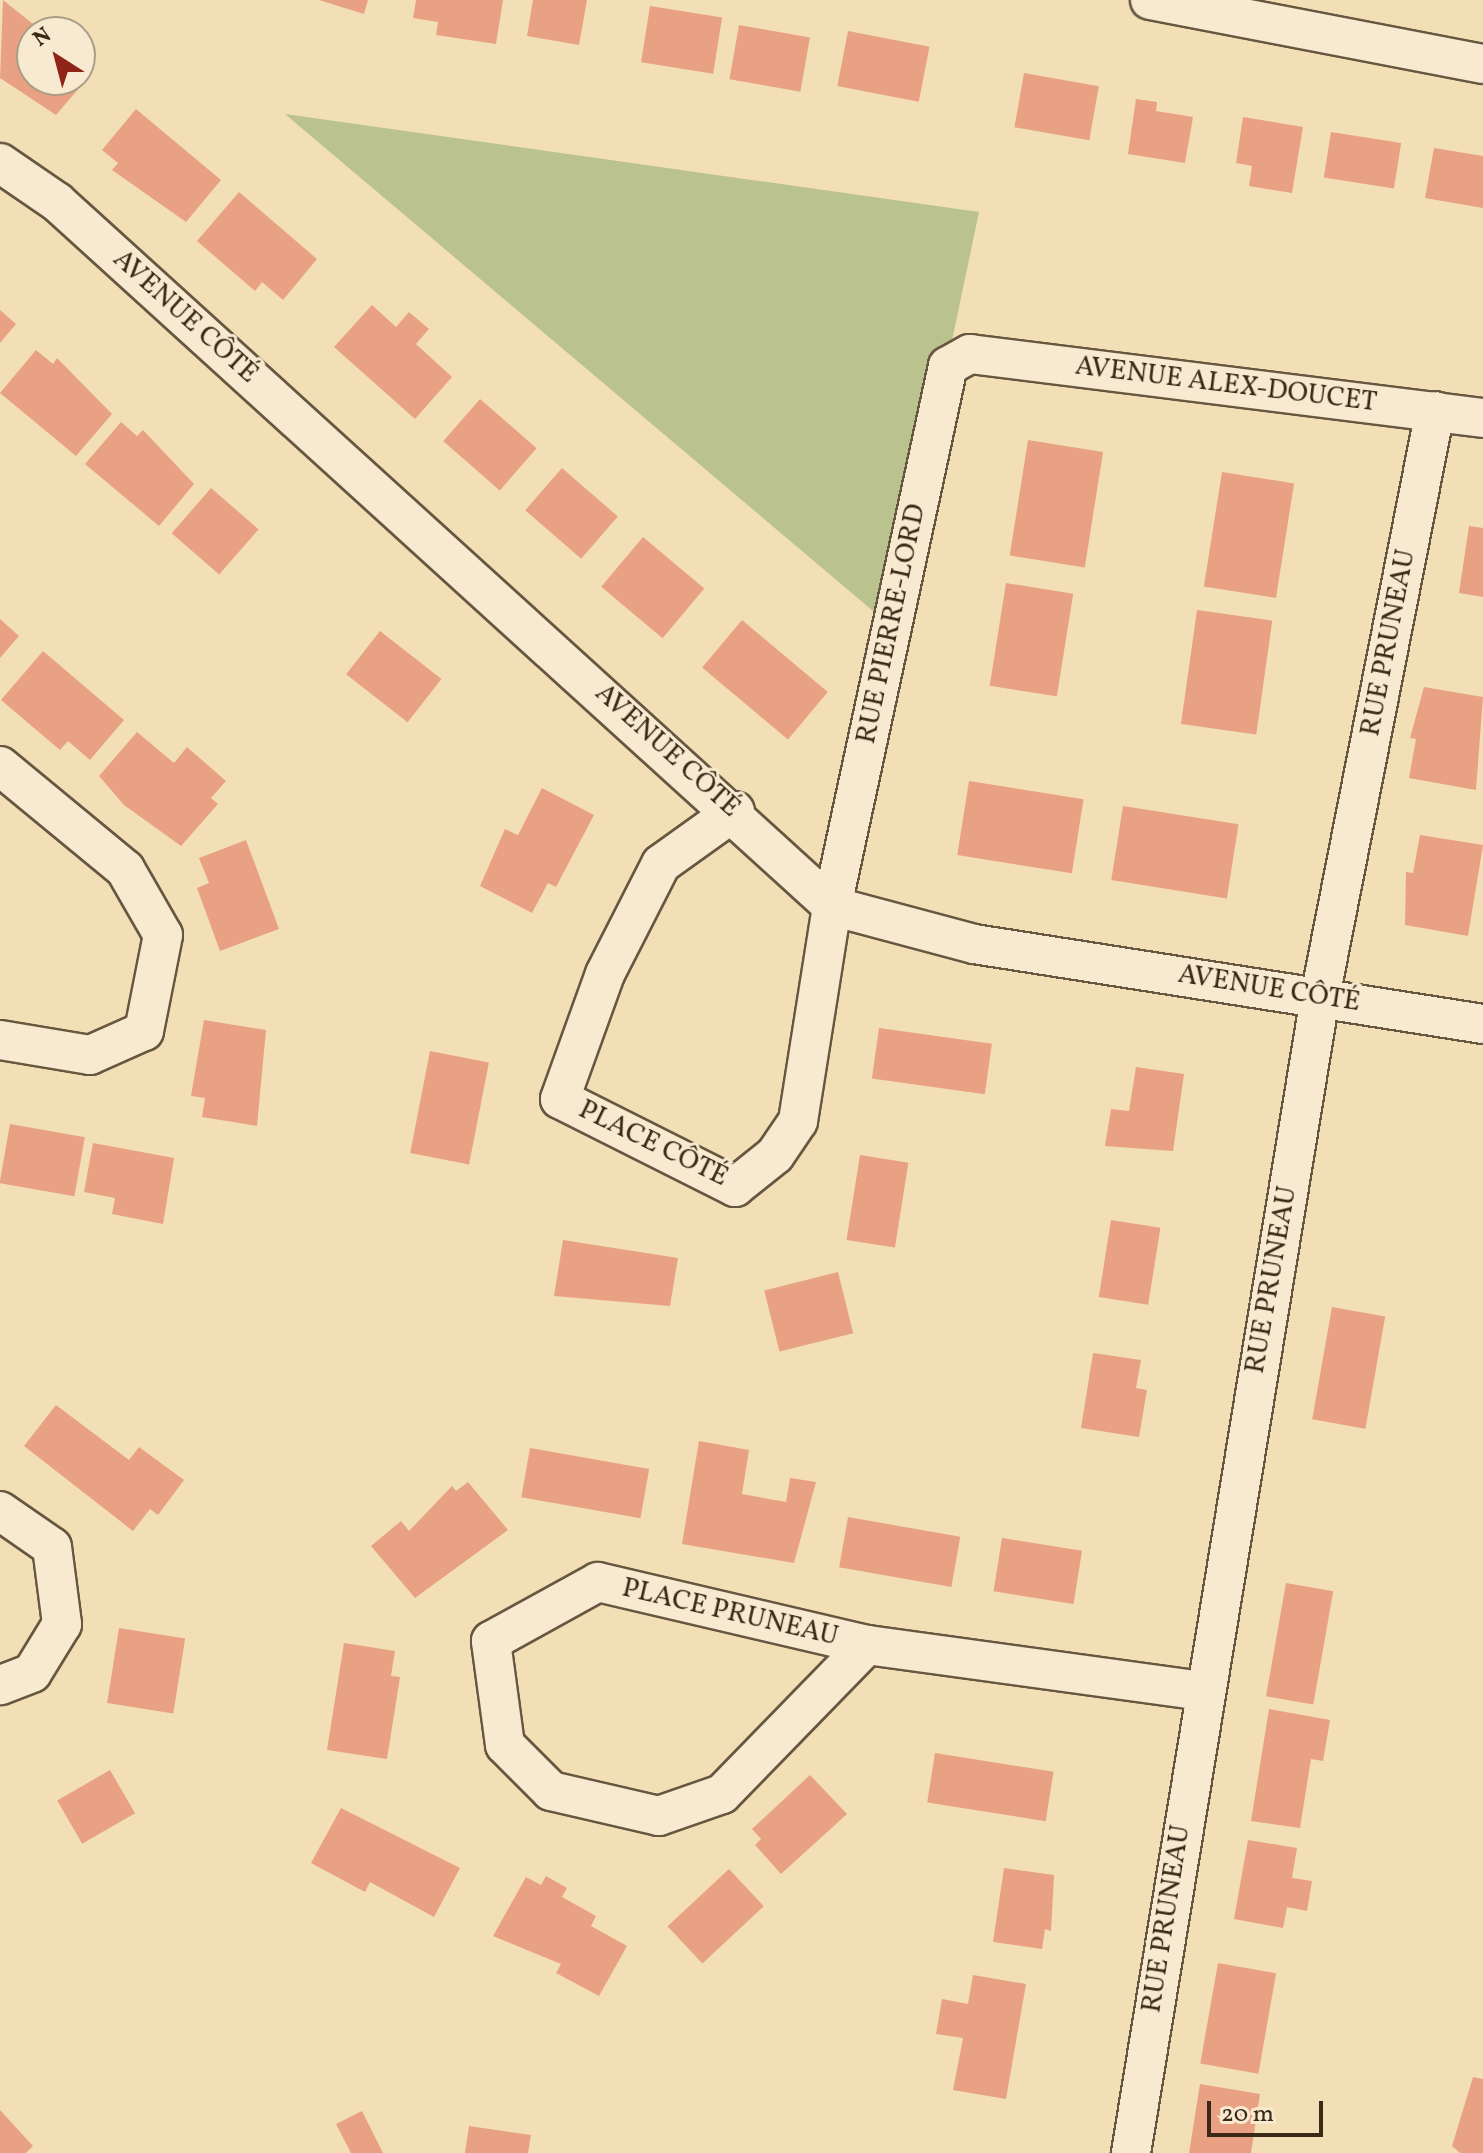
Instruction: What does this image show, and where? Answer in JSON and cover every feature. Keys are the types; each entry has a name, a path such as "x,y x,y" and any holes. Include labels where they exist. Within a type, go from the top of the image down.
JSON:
{"street":[{"path":"1150,0 1483,64"},
{"name":"AVENUE CÔTÉ","path":"0,163 57,202 735,811 832,906 974,944 1483,1024"},
{"name":"AVENUE ALEX-DOUCET","path":"970,354 1483,418"},
{"name":"RUE PIERRE-LORD","path":"832,906 948,366 970,354"},
{"name":"RUE PRUNEAU","path":"1131,2153 1202,1691 1320,997 1435,411"},
{"path":"0,766 125,869 163,935 144,1031 90,1055 0,1040"},
{"name":"PLACE CÔTÉ","path":"735,811 661,864 605,974 560,1099 735,1187 775,1155 798,1121 832,906"},
{"path":"0,1511 52,1547 62,1624 32,1673 0,1685"},
{"name":"PLACE PRUNEAU","path":"867,1645 722,1794 659,1816 551,1791 505,1745 491,1641 598,1582 867,1645 1202,1691"}],"green space":[{"path":"285,114 979,212 892,627"}],"building":[{"path":"3,0 23,16 16,16 16,89 0,78"},
{"path":"319,0 368,0 364,14"},
{"path":"416,0 503,0 496,44 436,35 438,22 413,18"},
{"path":"533,0 587,0 579,45 527,36"},
{"path":"650,6 722,17 713,74 641,62"},
{"path":"739,25 810,38 800,92 729,79"},
{"path":"848,31 929,47 919,102 837,86"},
{"path":"1024,73 1099,86 1089,140 1014,127"},
{"path":"27,96 72,96 56,115"},
{"path":"1136,99 1157,102 1156,111 1193,117 1185,163 1128,154"},
{"path":"136,109 221,180 186,222 112,170 118,163 102,150"},
{"path":"1243,117 1303,127 1292,193 1249,186 1252,166 1236,163"},
{"path":"1331,132 1401,143 1394,189 1324,177"},
{"path":"1434,148 1483,156 1483,208 1425,198"},
{"path":"239,192 317,259 283,300 262,282 255,291 197,241"},
{"path":"372,305 396,327 409,312 429,329 416,344 452,377 415,419 334,347"},
{"path":"0,310 16,324 0,343"},
{"path":"36,350 53,364 57,358 112,414 76,456 0,393"},
{"path":"480,399 537,448 500,490 443,441"},
{"path":"121,422 137,436 143,430 194,484 159,526 85,464"},
{"path":"1028,440 1103,452 1085,567 1010,556"},
{"path":"562,468 618,517 581,559 525,510"},
{"path":"1222,472 1294,483 1276,598 1204,587"},
{"path":"211,488 259,529 219,575 172,533"},
{"path":"1469,526 1483,528 1483,597 1459,593"},
{"path":"643,537 704,588 663,638 601,587"},
{"path":"1006,583 1073,594 1057,696 990,686"},
{"path":"1197,610 1272,621 1256,734 1181,724"},
{"path":"0,619 19,636 0,658"},
{"path":"742,620 828,692 788,739 702,667"},
{"path":"380,631 441,679 408,722 346,674"},
{"path":"43,651 124,720 90,760 68,741 60,750 1,700"},
{"path":"1424,687 1483,697 1476,790 1409,778 1416,739 1410,738"},
{"path":"137,732 174,763 187,747 226,781 211,798 218,804 181,846 124,805 99,776"},
{"path":"969,781 1084,799 1072,873 957,855"},
{"path":"542,788 594,815 556,887 548,883 532,913 480,886 505,829 518,835"},
{"path":"1123,806 1239,824 1227,898 1111,880"},
{"path":"1420,835 1483,845 1468,936 1405,925 1406,872 1413,873"},
{"path":"246,840 279,929 220,951 197,888 209,883 199,858"},
{"path":"204,1020 266,1030 257,1126 202,1117 205,1098 191,1096"},
{"path":"879,1028 992,1044 985,1094 872,1079"},
{"path":"430,1051 489,1062 469,1165 410,1153"},
{"path":"1136,1067 1184,1074 1173,1151 1105,1146 1111,1109 1129,1111"},
{"path":"10,1124 85,1137 74,1196 0,1183"},
{"path":"93,1143 174,1158 163,1224 112,1214 115,1198 84,1192"},
{"path":"860,1155 908,1163 895,1248 847,1240"},
{"path":"1111,1220 1160,1228 1148,1305 1099,1297"},
{"path":"563,1240 678,1258 670,1306 554,1296"},
{"path":"838,1272 853,1333 779,1352 764,1290"},
{"path":"1332,1307 1385,1316 1365,1429 1312,1419"},
{"path":"1093,1353 1141,1360 1136,1388 1147,1390 1139,1437 1081,1428"},
{"path":"56,1405 129,1460 139,1447 184,1480 158,1515 150,1509 133,1531 24,1446"},
{"path":"699,1441 749,1450 742,1494 786,1502 790,1478 816,1482 794,1563 682,1544"},
{"path":"530,1448 649,1469 640,1518 521,1497"},
{"path":"468,1482 508,1530 415,1598 371,1546 401,1521 409,1531 452,1486 456,1491"},
{"path":"848,1517 960,1537 951,1587 839,1567"},
{"path":"1002,1538 1082,1551 1074,1604 994,1591"},
{"path":"1286,1583 1333,1591 1313,1705 1266,1696"},
{"path":"119,1628 185,1638 173,1714 107,1703"},
{"path":"344,1643 395,1651 391,1676 400,1677 387,1759 327,1750"},
{"path":"1269,1709 1330,1720 1323,1761 1311,1759 1300,1828 1251,1821"},
{"path":"935,1753 1054,1772 1046,1821 927,1802"},
{"path":"110,1770 135,1813 82,1844 57,1800"},
{"path":"810,1775 847,1814 781,1874 755,1845 761,1839 752,1829"},
{"path":"341,1808 460,1868 434,1917 370,1882 365,1892 311,1863"},
{"path":"1248,1840 1297,1848 1292,1878 1312,1881 1307,1911 1287,1907 1283,1928 1234,1919"},
{"path":"1004,1868 1054,1875 1051,1931 1045,1929 1042,1949 993,1942"},
{"path":"729,1869 764,1906 702,1964 668,1926"},
{"path":"546,1876 567,1888 562,1897 596,1916 591,1926 627,1946 599,1996 556,1973 561,1964 493,1936 526,1877 541,1885"},
{"path":"1218,1963 1276,1973 1258,2074 1200,2063"},
{"path":"973,1975 1026,1984 1006,2099 953,2090 963,2038 936,2034 942,1999 968,2004"},
{"path":"1473,2077 1483,2079 1483,2153 1460,2153 1452,2146"},
{"path":"1200,2084 1260,2094 1251,2153 1189,2153"},
{"path":"0,2110 33,2146 26,2153 0,2153"},
{"path":"362,2111 383,2153 351,2153 336,2124"},
{"path":"469,2126 531,2135 528,2153 465,2153"}]}
